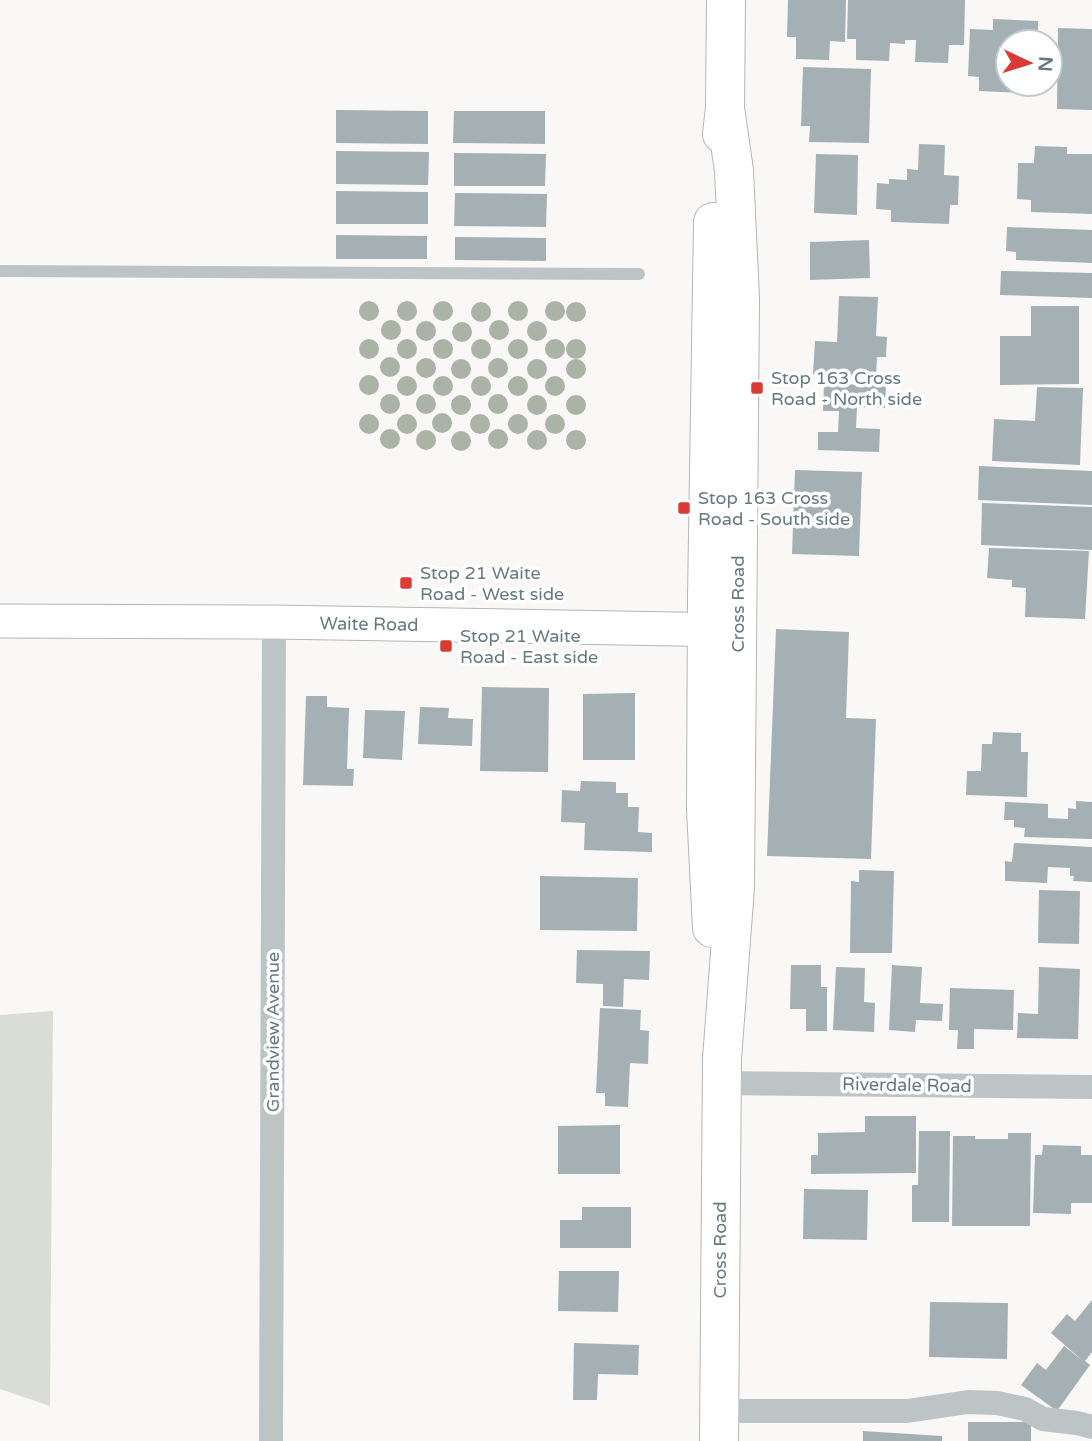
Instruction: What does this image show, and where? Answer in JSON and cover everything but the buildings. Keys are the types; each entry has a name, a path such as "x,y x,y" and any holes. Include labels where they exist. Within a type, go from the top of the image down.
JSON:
{"highway":[{"name":"Cross Road","path":"719,1426 721,1071 708,885 706,809 722,630 740,298 734,171 724,108 726,0"}],"street":[{"name":"Waite Road","path":"0,621 274,622 722,630"},
{"name":"Grandview Avenue","path":"271,1441 274,622"},
{"name":"Riverdale Road","path":"721,1071 1092,1087"},
{"path":"719,1426 907,1411 968,1402 997,1403 1025,1409 1043,1419 1092,1427"}],"lane":[{"path":"0,271 639,274"}],"shaded area":[{"path":"53,1011 50,1406 0,1389 0,1015"}],"place":[{"name":"Stop 163 Cross Road - North side","path":"757,388"},
{"name":"Stop 163 Cross Road - South side","path":"684,508"},
{"name":"Stop 21 Waite Road - West side","path":"406,583"},
{"name":"Stop 21 Waite Road - East side","path":"446,646"}]}
